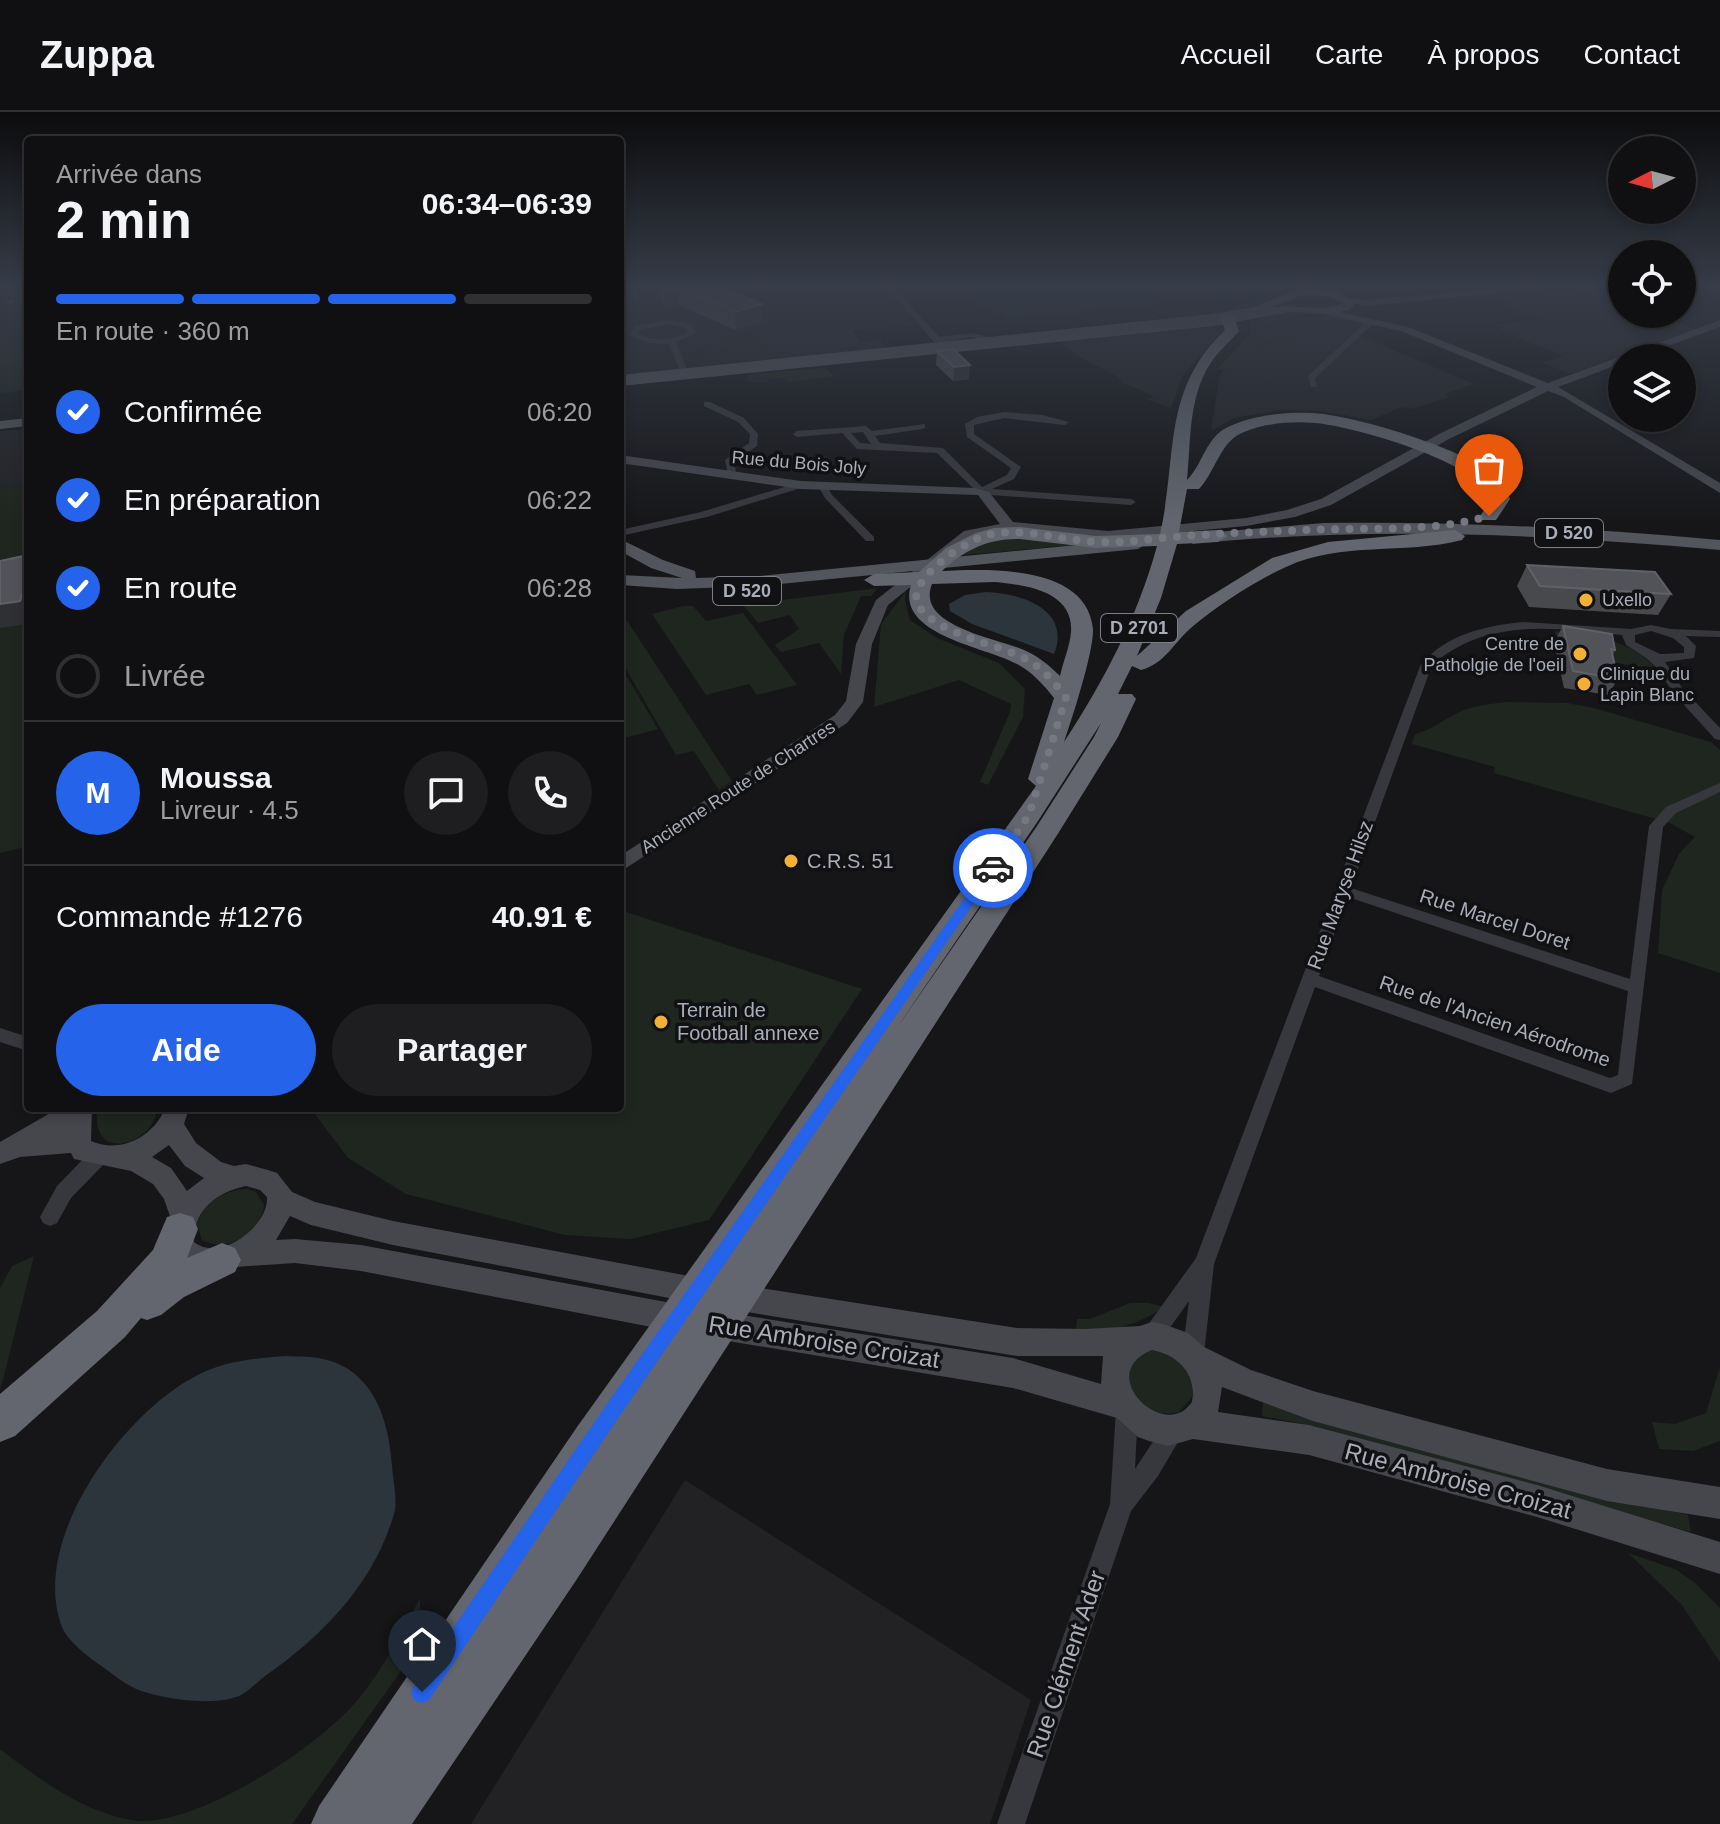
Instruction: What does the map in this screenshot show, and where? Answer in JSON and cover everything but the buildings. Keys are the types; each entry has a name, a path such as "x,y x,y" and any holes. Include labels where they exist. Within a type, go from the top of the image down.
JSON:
{"highway":[{"name":"D 2701","path":"337,1824 456,1640 606,1420 1029,815 1087,727 1135,636 1151,597 1174,516 1184,402 1193,377 1202,365"},
{"name":"D 2701","path":"382,1824 578,1537 1106,737 1141,663 1181,555 1193,485 1195,416 1200,389 1212,365"},
{"path":"1193,485 1202,477 1215,444 1237,429 1263,422 1330,420 1370,427 1473,468 1493,483 1501,499 1489,516"},
{"path":"1066,698 1051,678 1030,662 932,619 917,600 918,584 964,546 986,536 1016,533 1130,543 1217,535"},
{"path":"1141,663 1155,658 1172,634 1193,616 1251,577 1290,556 1341,543 1429,541 1455,536"},
{"path":"879,575 894,582 963,569 1022,579 1047,587 1072,602 1081,619 1082,630 1066,698 1029,815"},
{"path":"0,1421 111,1324 167,1261 181,1223"},
{"path":"111,1324 171,1284 230,1257"},
{"path":"403,1824 444,1732"}],"main road":[{"path":"624,381 771,365"},
{"path":"1492,365 1568,395 1714,480 1720,489"},
{"path":"1217,535 1326,502 1445,436 1547,388 1606,365"},
{"path":"0,426 24,424"},
{"name":"Rue du Bois Joly","path":"624,460 801,485 982,492"},
{"path":"982,492 1008,525"},
{"path":"1418,528 1489,516 1548,517 1720,530"},
{"name":"Ancienne Route de Chartres","path":"624,862 841,719 856,696 864,644 870,622 881,603 962,537 985,528 1008,525 1130,543"},
{"name":"D 520","path":"1217,535 1418,528 1585,534 1720,545"},
{"name":"D 520","path":"1217,535 1293,539 1455,536 1720,552"},
{"path":"1573,541 1720,560"},
{"path":"963,569 1130,543"},
{"path":"624,546 674,572 760,581"},
{"name":"D 520","path":"624,580 677,584 879,575"},
{"name":"D 520","path":"624,589 728,592 879,575"},
{"path":"10,1149 73,1112"},
{"path":"82,1112 99,1152 152,1168 177,1191 181,1246 188,1255 200,1259 230,1257 266,1236 280,1211 281,1199 270,1181 246,1175 232,1177 203,1192 181,1223"},
{"path":"10,1149 139,1152 153,1143 176,1114"},
{"path":"176,1114 182,1146 209,1171 232,1177"},
{"name":"Rue Ambroise Croizat","path":"281,1199 311,1213 393,1233 1017,1342 1085,1343 1144,1337"},
{"name":"Rue Ambroise Croizat","path":"230,1257 295,1251 361,1258 614,1306 1013,1373 1125,1407"},
{"path":"1144,1337 1180,1344 1195,1356 1209,1387 1208,1402 1202,1415 1183,1427 1157,1429 1141,1421 1125,1407 1116,1392 1114,1365 1127,1345 1144,1337"},
{"name":"Rue Ambroise Croizat","path":"1195,1356 1245,1383 1313,1406 1607,1485 1720,1503"},
{"name":"Rue Ambroise Croizat","path":"1183,1427 1309,1440 1537,1501 1720,1558"}],"street":[{"path":"676,365 679,374"},
{"path":"1314,385 1311,378 1325,365"},
{"path":"707,404 741,420 754,434 754,444 730,460 733,476"},
{"path":"982,492 1014,475 1016,467 970,435 969,424 984,418 1004,416 1065,422"},
{"path":"870,434 922,426"},
{"path":"797,434 866,429 877,446 884,447"},
{"path":"845,431 857,446 940,450 982,492 1131,502"},
{"path":"624,532 715,512 801,485"},
{"path":"823,486 828,496 870,539"},
{"name":"Rue Maryse Hilsz","path":"1195,1356 1204,1264 1427,664 1443,648 1488,631 1536,626 1631,632 1642,628 1720,636"},
{"name":"Rue Maryse Hilsz","path":"1564,627 1613,637 1650,655"},
{"path":"1631,632 1628,639 1635,647"},
{"path":"1669,632 1687,652"},
{"path":"1650,655 1669,659 1720,636"},
{"path":"1685,697 1679,668 1687,652"},
{"path":"1650,655 1720,736"},
{"name":"Rue de l'Ancien Aérodrome","path":"1309,979 1611,1086 1626,1079 1656,826 1671,810 1720,787"},
{"name":"Rue Marcel Doret","path":"1342,890 1635,987"},
{"path":"0,1035 24,1043"},
{"path":"50,1217 64,1192 99,1152"},
{"name":"Rue Maryse Hilsz","path":"1144,1337 1204,1264"},
{"name":"Rue Clément Ader","path":"1011,1824 1122,1504 1125,1407"},
{"name":"Rue Clément Ader","path":"1122,1504 1183,1427"}],"shaded area":[{"path":"0,365 24,365 24,383 0,393"},
{"path":"0,365 24,365 24,390 0,393"},
{"path":"624,365 739,365 624,377"},
{"path":"1095,365 1192,365 1182,377 1171,408 1146,399 1154,397 1139,389 1118,382 1123,380"},
{"path":"1221,365 1232,365 1226,371 1217,369"},
{"path":"1429,365 1474,384 1445,394 1450,397 1411,409 1402,407 1371,420 1321,411 1280,410 1234,418 1211,431 1219,378 1225,367"},
{"path":"1547,365 1596,365 1571,374"},
{"path":"825,368 834,376 789,382 784,378 770,379 766,383 746,379 749,374"},
{"path":"24,429 24,485 0,487 0,431"},
{"path":"24,485 24,847 0,853 0,487"},
{"path":"1030,536 1078,545 962,555 978,543"},
{"path":"878,588 871,596 861,596 844,635 841,674 819,643 781,652 775,645 799,629 790,615 758,623 743,605"},
{"path":"906,591 910,620 937,638 999,663 1025,689 1023,717 988,785 980,782 1011,704 959,680 874,707 881,624"},
{"path":"986,592 1014,596 1040,606 1056,625 1058,638 1054,654 972,624 950,611 949,604 965,595"},
{"path":"693,606 706,621 743,613 797,685 757,695 749,684 706,695 652,614"},
{"path":"624,616 732,781 719,790 694,751 676,755 624,666"},
{"path":"1555,631 1614,642 1641,655 1662,676 1646,673 1645,668 1611,662 1596,642 1555,635"},
{"path":"624,672 658,729 624,738"},
{"path":"1507,702 1567,703 1594,708 1711,742 1720,750 1720,973 1658,953 1662,890 1679,854 1695,837 1670,823 1494,773 1495,767 1412,744 1415,734 1457,713"},
{"path":"624,911 862,989 709,1220 631,1239 565,1235 406,1194 348,1158 315,1114 624,1112"},
{"path":"98,1112 156,1112 146,1132 123,1143 112,1143 103,1137 98,1126"},
{"path":"247,1189 256,1192 264,1205 262,1215 250,1232 222,1244 202,1240 197,1224 210,1203 223,1194"},
{"path":"34,1256 0,1389 0,1288 12,1266"},
{"path":"1130,1303 1164,1307 1144,1319 1121,1327 1075,1336 1077,1319 1090,1319"},
{"path":"1155,1350 1178,1361 1191,1379 1192,1397 1179,1412 1155,1412 1140,1404 1130,1391 1131,1363 1145,1351"},
{"path":"287,1356 319,1358 340,1365 355,1374 376,1400 387,1432 395,1497 394,1514 385,1539 374,1563 344,1606 307,1644 243,1693 216,1701 194,1701 137,1689 84,1653 62,1627 55,1593 58,1557 70,1520 88,1484 111,1451 138,1420 166,1395 216,1367 251,1359"},
{"path":"1720,1367 1720,1441 1693,1451 1659,1449 1652,1422 1675,1424 1706,1413"},
{"path":"1263,1401 1688,1515 1691,1532 1314,1426 1262,1416"},
{"path":"685,1480 1031,1700 990,1824 471,1824"},
{"path":"1628,1553 1675,1569 1694,1582 1720,1608 1720,1662 1681,1604"},
{"path":"420,1598 421,1643 292,1824 0,1824 0,1749 82,1804 138,1821 164,1819 226,1796 290,1758 342,1716 377,1674"}],"way so far":[{"path":"993,868 1029,815 1066,698 1040,668 1004,649 951,629 932,619 922,609 916,594 918,584 964,546 978,538 1005,533 1114,542 1262,532 1418,528 1489,516"}],"place":[{"name":"Uxello","path":"1586,600"},
{"name":"Centre de Patholgie de l'oeil","path":"1580,654"},
{"name":"Clinique du Lapin Blanc","path":"1584,684"},
{"name":"C.R.S. 51","path":"791,861"},
{"name":"Terrain de Football annexe","path":"661,1022"}],"route":[{"path":"422,1692 615,1407 993,868"}]}
